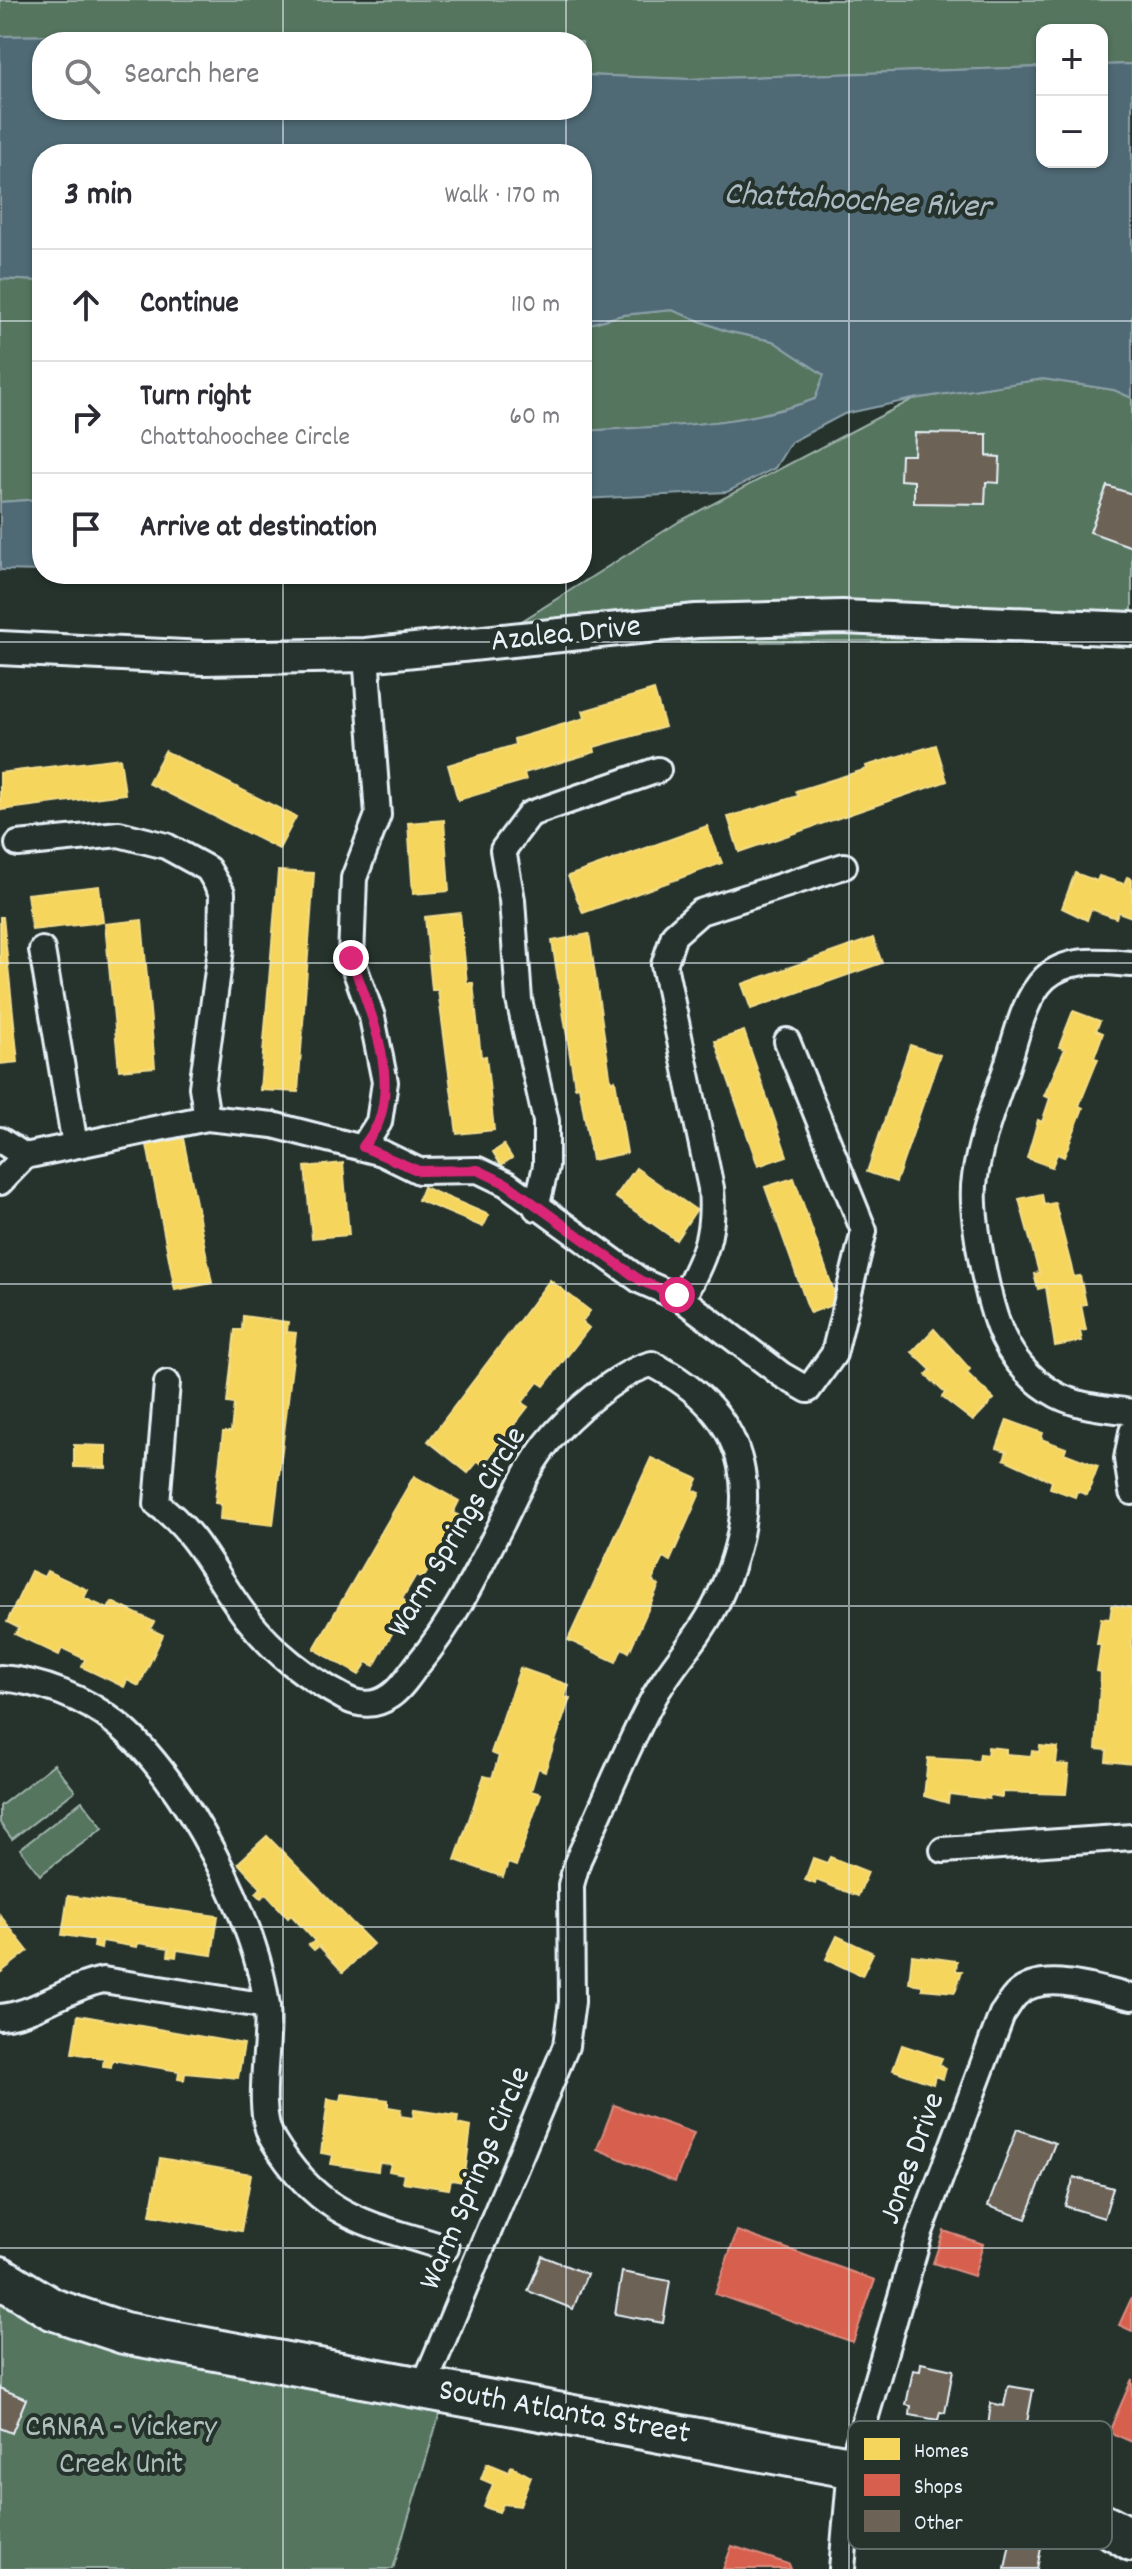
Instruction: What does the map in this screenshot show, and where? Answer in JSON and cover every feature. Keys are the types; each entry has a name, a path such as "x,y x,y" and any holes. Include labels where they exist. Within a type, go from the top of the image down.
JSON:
{"main road":[{"name":"South Atlanta Street","path":"0,2277 52,2309 90,2325 848,2466"},
{"name":"South Atlanta Street","path":"1112,2527 1132,2540"}],"street":[{"name":"Azalea Drive","path":"0,648 204,658 366,655 696,621 842,617 1132,629"},
{"path":"363,1147 379,1122 385,1082 372,1017 351,958 354,878 378,815 366,655"},
{"path":"536,1208 546,1166 546,1121 519,1000 512,900 503,850 530,814 658,770"},
{"path":"18,844 119,834 166,846 208,869 222,893 221,949 202,1087 207,1118"},
{"path":"682,1299 707,1253 714,1222 711,1188 664,965 674,935 700,912 844,866"},
{"path":"42,950 75,1145"},
{"path":"1132,964 1072,963 1046,977 1031,998 983,1138 974,1180 973,1208 1002,1336 1022,1368 1052,1392 1082,1405 1132,1412"},
{"path":"0,1182 25,1156 207,1118 273,1125 363,1147 419,1171 478,1170 507,1184 536,1208 641,1281 682,1299 782,1375 808,1390 834,1354 864,1231 787,1041"},
{"path":"0,1140 25,1156"},
{"name":"Warm Springs Circle","path":"167,1383 157,1504 189,1531 245,1616 272,1648 310,1680 355,1703 375,1703 392,1695 435,1643 466,1595 525,1475 547,1443 575,1413 635,1368 652,1364 702,1395 720,1415 741,1461 743,1511 717,1601 653,1698 578,1860 571,1885 572,2002 566,2046 423,2388"},
{"path":"1132,1432 1127,1459 1132,1492"},
{"path":"0,1678 49,1688 85,1703 117,1723 145,1749 199,1830 242,1916 267,2006 264,2118 272,2138 306,2184 341,2214 446,2248"},
{"path":"943,1850 1130,1837"},
{"path":"0,2017 28,2011 83,1984 103,1980 267,2006"},
{"name":"Jones Drive","path":"865,2421 920,2232 1002,2014 1016,1994 1034,1984 1058,1983 1132,1997"},
{"path":"842,2569 848,2501"}],"green space":[{"path":"0,0 1132,0 1132,64 1108,65 1108,24 1036,24 1036,67 689,79 592,75 592,32 32,32 32,36 0,36"},
{"path":"0,279 32,281 32,500 0,502"},
{"path":"672,310 726,331 773,341 824,375 815,399 758,415 671,426 592,430 592,323 622,315"},
{"path":"1043,379 1114,390 1132,398 1132,640 487,643 580,584 592,584 592,577 680,521 913,399"},
{"path":"54,1764 75,1791 12,1839 0,1823 0,1806"},
{"path":"82,1801 103,1828 40,1875 20,1849"},
{"name":"CRNRA - Vickery Creek Unit","path":"0,2276 89,2317 447,2390 393,2569 0,2569"}],"water":[{"name":"Chattahoochee River","path":"0,36 32,36 32,120 592,120 592,75 689,79 1036,67 1036,168 1108,168 1108,65 1132,64 1132,398 1114,390 1043,379 913,399 844,414 791,442 775,468 727,492 592,499 592,430 700,424 758,415 815,399 824,375 773,341 726,331 672,310 622,315 592,323 592,144 32,144 32,281 0,279"},
{"path":"32,500 32,571 0,570 0,502"}],"building: Homes":[{"path":"654,690 665,727 594,747 595,752 524,773 526,780 458,800 448,765 515,745 514,739 585,718 583,711"},
{"path":"936,745 947,781 739,852 728,817 798,796 796,791 867,769 866,766"},
{"path":"165,751 296,817 279,849 148,783"},
{"path":"120,758 125,794 0,810 0,773"},
{"path":"444,820 449,891 413,894 408,823"},
{"path":"707,826 722,863 583,913 568,876"},
{"path":"278,871 314,873 298,1092 260,1090"},
{"path":"1075,873 1097,881 1099,876 1124,884 1127,877 1132,879 1132,917 1118,912 1116,918 1091,909 1087,920 1062,908"},
{"path":"99,886 103,922 32,930 27,894"},
{"path":"460,913 467,983 473,983 481,1057 486,1056 494,1130 457,1134 438,990 432,990 425,917"},
{"path":"0,917 3,917 18,1062 0,1064"},
{"path":"142,920 155,1067 119,1070 105,924"},
{"path":"589,934 611,1082 615,1080 627,1153 592,1160 579,1086 575,1087 552,941"},
{"path":"873,938 882,963 751,1009 742,984"},
{"path":"1073,1011 1100,1021 1096,1030 1103,1033 1094,1058 1098,1059 1079,1106 1083,1108 1064,1157 1057,1154 1052,1167 1027,1158 1038,1120 1042,1122 1050,1098 1044,1096 1065,1049 1059,1047"},
{"path":"744,1031 787,1156 758,1166 715,1041"},
{"path":"910,1045 940,1055 896,1182 867,1172"},
{"path":"183,1138 212,1283 175,1290 147,1145"},
{"path":"504,1145 512,1158 501,1165 493,1152"},
{"path":"343,1163 349,1235 312,1238 305,1167"},
{"path":"636,1168 696,1210 676,1240 615,1197"},
{"path":"794,1178 838,1303 810,1313 765,1187"},
{"path":"423,1187 489,1215 483,1227 418,1200"},
{"path":"1042,1194 1044,1205 1055,1203 1074,1277 1080,1276 1086,1304 1081,1305 1086,1330 1080,1331 1082,1341 1055,1346 1046,1287 1038,1289 1034,1274 1039,1273 1019,1199"},
{"path":"550,1280 590,1311 582,1322 589,1328 544,1386 538,1382 522,1403 528,1407 483,1465 478,1461 468,1473 428,1441"},
{"path":"243,1316 288,1322 287,1332 296,1333 273,1525 220,1519 221,1504 215,1503 223,1432 231,1432 234,1404 227,1403 235,1330 242,1330"},
{"path":"934,1329 970,1369 967,1373 994,1399 973,1421 942,1397 945,1393 926,1375 931,1370 912,1352"},
{"path":"1007,1420 1043,1433 1041,1439 1066,1448 1064,1453 1098,1466 1087,1495 1077,1491 1075,1497 1050,1488 1052,1481 1004,1459 1007,1451 997,1448"},
{"path":"74,1445 106,1446 106,1468 74,1467"},
{"path":"651,1458 698,1479 693,1490 700,1493 670,1561 663,1557 652,1581 659,1585 629,1652 622,1648 616,1662 568,1640"},
{"path":"414,1476 459,1501 453,1513 460,1516 423,1579 416,1575 402,1599 409,1603 374,1666 367,1662 359,1675 314,1649"},
{"path":"31,1571 44,1577 47,1571 88,1590 84,1598 108,1609 112,1602 154,1622 150,1629 163,1635 139,1686 127,1680 124,1687 82,1667 85,1659 62,1648 59,1655 15,1634 19,1628 7,1622"},
{"path":"1112,1605 1132,1608 1132,1764 1106,1761 1107,1750 1096,1749 1101,1672 1097,1671 1101,1644 1097,1644 1101,1618 1110,1619"},
{"path":"520,1668 569,1685 565,1697 570,1698 545,1771 538,1768 531,1791 541,1794 516,1866 508,1863 503,1877 455,1860 484,1776 492,1778 499,1756 491,1753"},
{"path":"1040,1746 1058,1748 1056,1764 1069,1765 1066,1794 1002,1792 1002,1797 990,1795 989,1799 949,1794 948,1803 924,1796 928,1758 979,1761 980,1754 987,1755 988,1747 1006,1749 1006,1754 1031,1756 1032,1751 1039,1752"},
{"path":"267,1836 373,1944 343,1972 319,1946 314,1950 309,1945 315,1941 291,1915 288,1918 266,1894 261,1898 256,1893 261,1888 238,1863"},
{"path":"830,1857 868,1872 858,1896 816,1880 815,1884 805,1880 813,1858 827,1863"},
{"path":"68,1896 218,1916 212,1955 177,1950 176,1957 168,1956 169,1948 102,1941 101,1949 94,1947 95,1940 62,1935"},
{"path":"0,1915 28,1951 0,1973"},
{"path":"837,1936 873,1953 862,1976 826,1959"},
{"path":"912,1955 957,1961 956,1971 962,1971 955,1992 922,1989 922,1985 909,1983"},
{"path":"78,2015 244,2044 238,2078 185,2073 184,2080 178,2079 179,2071 112,2060 111,2067 103,2066 104,2058 72,2053"},
{"path":"902,2045 942,2058 939,2065 946,2068 943,2079 935,2076 933,2084 893,2070"},
{"path":"342,2094 388,2100 388,2107 401,2109 400,2116 413,2118 414,2110 458,2116 457,2124 471,2127 464,2182 451,2180 449,2189 402,2182 404,2174 389,2171 391,2164 379,2163 378,2171 331,2164 333,2155 321,2153 328,2099 341,2101"},
{"path":"160,2158 251,2174 241,2231 150,2215"},
{"path":"487,2463 509,2472 511,2466 531,2477 520,2506 503,2504 499,2512 484,2507 493,2484 481,2479"}],"building: Shops":[{"path":"614,2105 694,2133 675,2182 597,2149"},
{"path":"737,2231 875,2280 853,2342 715,2294"},
{"path":"944,2231 983,2244 974,2276 933,2263"},
{"path":"1132,2297 1132,2331 1119,2325"},
{"path":"1132,2379 1132,2442 1112,2433 1112,2425"},
{"path":"732,2546 789,2564 791,2569 723,2569"}],"building: Other":[{"path":"915,433 987,434 987,456 1000,457 999,483 986,482 985,504 914,503 914,481 900,480 901,455 914,455"},
{"path":"1107,486 1132,494 1132,547 1090,532"},
{"path":"1017,2129 1055,2143 1026,2219 988,2206"},
{"path":"1074,2177 1113,2188 1104,2218 1065,2206"},
{"path":"542,2256 587,2274 573,2309 528,2291"},
{"path":"622,2272 670,2281 663,2323 615,2314"},
{"path":"921,2363 953,2370 945,2413 940,2412 938,2420 910,2415 911,2406 906,2405 913,2370 920,2371"},
{"path":"1008,2386 1033,2390 1027,2421 989,2421 991,2403 1004,2406"},
{"path":"0,2388 26,2399 12,2433 0,2428"},
{"path":"1009,2549 1041,2549 1037,2569 1005,2569"}],"route":[{"path":"351,958 372,1017 385,1082 379,1122 363,1147 419,1171 478,1170 507,1184 536,1208 641,1281 677,1295"}]}
